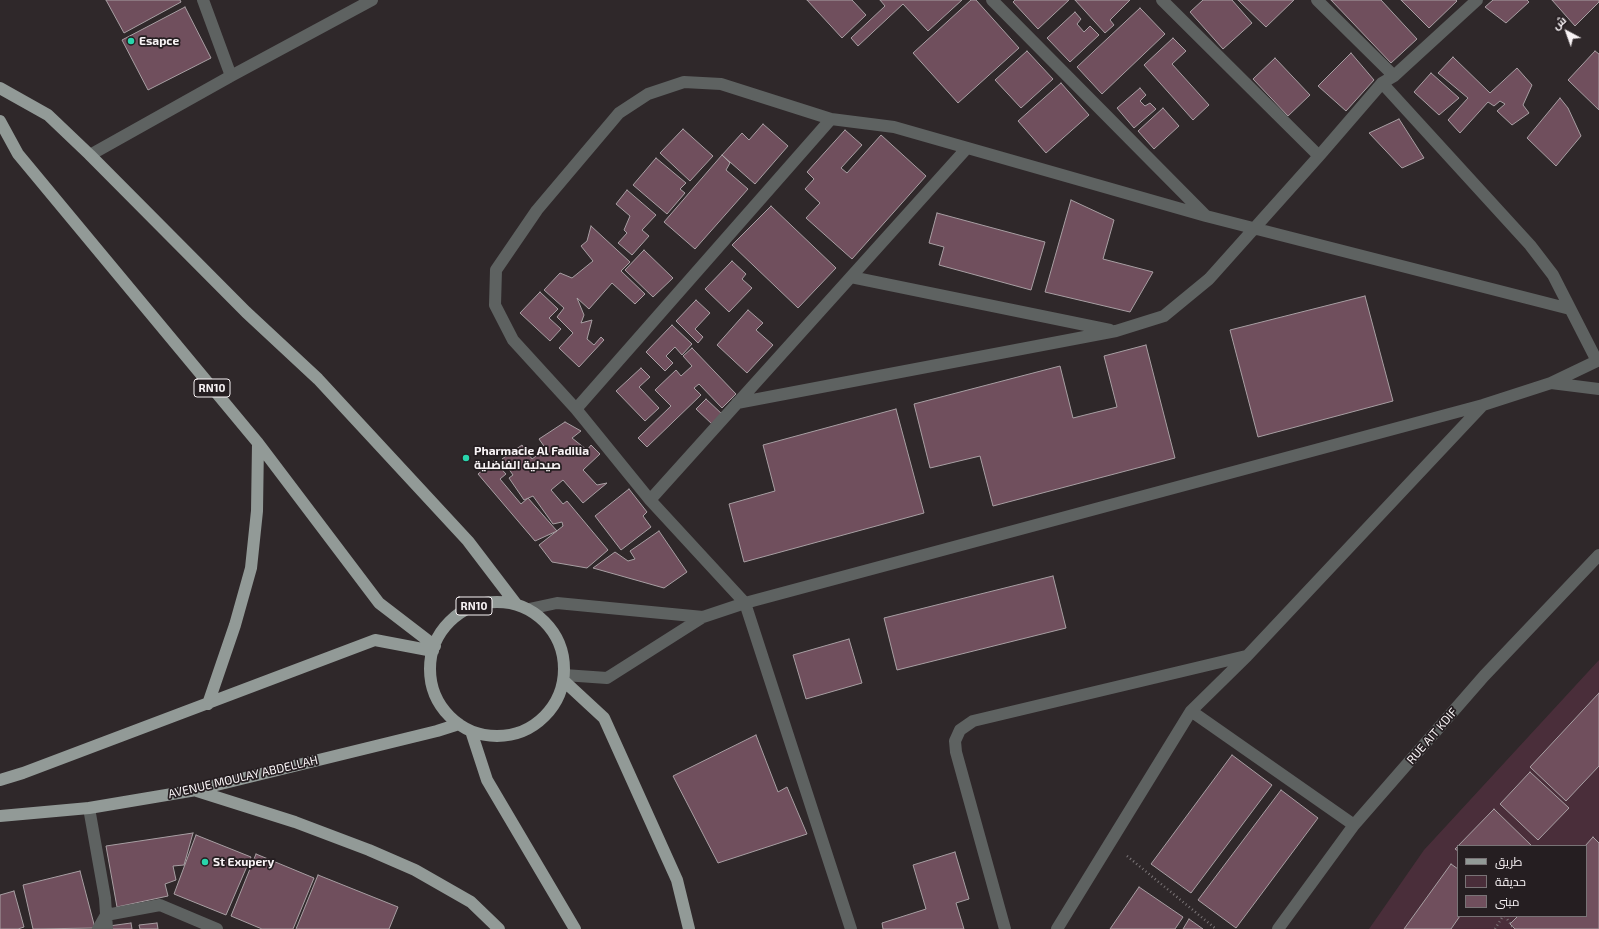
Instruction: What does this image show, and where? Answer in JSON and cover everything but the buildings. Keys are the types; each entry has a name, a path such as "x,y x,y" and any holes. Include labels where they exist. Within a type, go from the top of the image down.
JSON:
{"main road":[{"name":"RN10","path":"0,88 48,115 90,155 246,312 318,379 468,541 516,604"},
{"name":"RN10","path":"0,121 18,154 258,443 379,602 434,648"},
{"path":"208,704 235,626 250,568 257,511 258,443"},
{"name":"RN10","path":"502,602 516,604 529,609 550,627 558,639 563,653 565,666 564,678 558,697 549,712 536,724 520,732 504,736 486,736 472,731 459,724 447,714 433,689 430,674 431,660 434,648 441,633 450,622 461,613 474,606 502,602"},
{"path":"0,780 23,773 208,704 375,640 434,648"},
{"path":"564,678 604,718 677,880 689,929"},
{"name":"AVENUE MOULAY ABDELLAH","path":"0,816 89,808 196,790 438,731 459,724"},
{"path":"472,731 487,780 575,929"},
{"path":"196,790 295,822 369,850 415,870 471,902 499,929"}],"street":[{"path":"203,0 232,76"},
{"path":"90,155 372,0"},
{"path":"992,0 1206,216"},
{"path":"1162,0 1319,156"},
{"path":"1317,0 1394,76"},
{"path":"737,403 1116,331 1164,316 1209,279 1382,83 1394,76 1472,2"},
{"path":"851,929 745,603 650,500 576,409 513,340 495,305 496,270 537,210 619,113 648,94 684,82 721,84 831,119 894,127 1206,216 1570,310"},
{"path":"564,678 607,678 703,617 745,603 1483,405 1551,383 1598,361 1553,275 1530,245 1382,83"},
{"path":"576,409 831,119"},
{"path":"650,500 967,148"},
{"path":"851,277 1116,331"},
{"path":"1551,383 1599,389"},
{"path":"1057,929 1109,842 1191,711 1247,656 1483,405"},
{"name":"RUE AIT KDIF","path":"1278,929 1354,825 1484,676 1599,555"},
{"path":"529,609 557,603 703,617"},
{"path":"1005,929 956,752 955,741 960,730 973,721 1247,656"},
{"path":"1191,711 1354,825"},
{"path":"89,808 105,898 107,929"},
{"path":"98,929 106,916 160,905 217,929"}],"path":[{"path":"1109,842 1216,929"},
{"path":"1495,929 1503,917"},
{"path":"1505,917 1514,929"}],"green space":[{"path":"1599,660 1599,929 1369,929 1424,850"}],"place":[{"name":"Esapce","path":"131,41"},
{"name":"Pharmacie Al Fadilia صيدلية الفاضلية","path":"466,458"},
{"name":"St Exupery","path":"205,862"}]}
